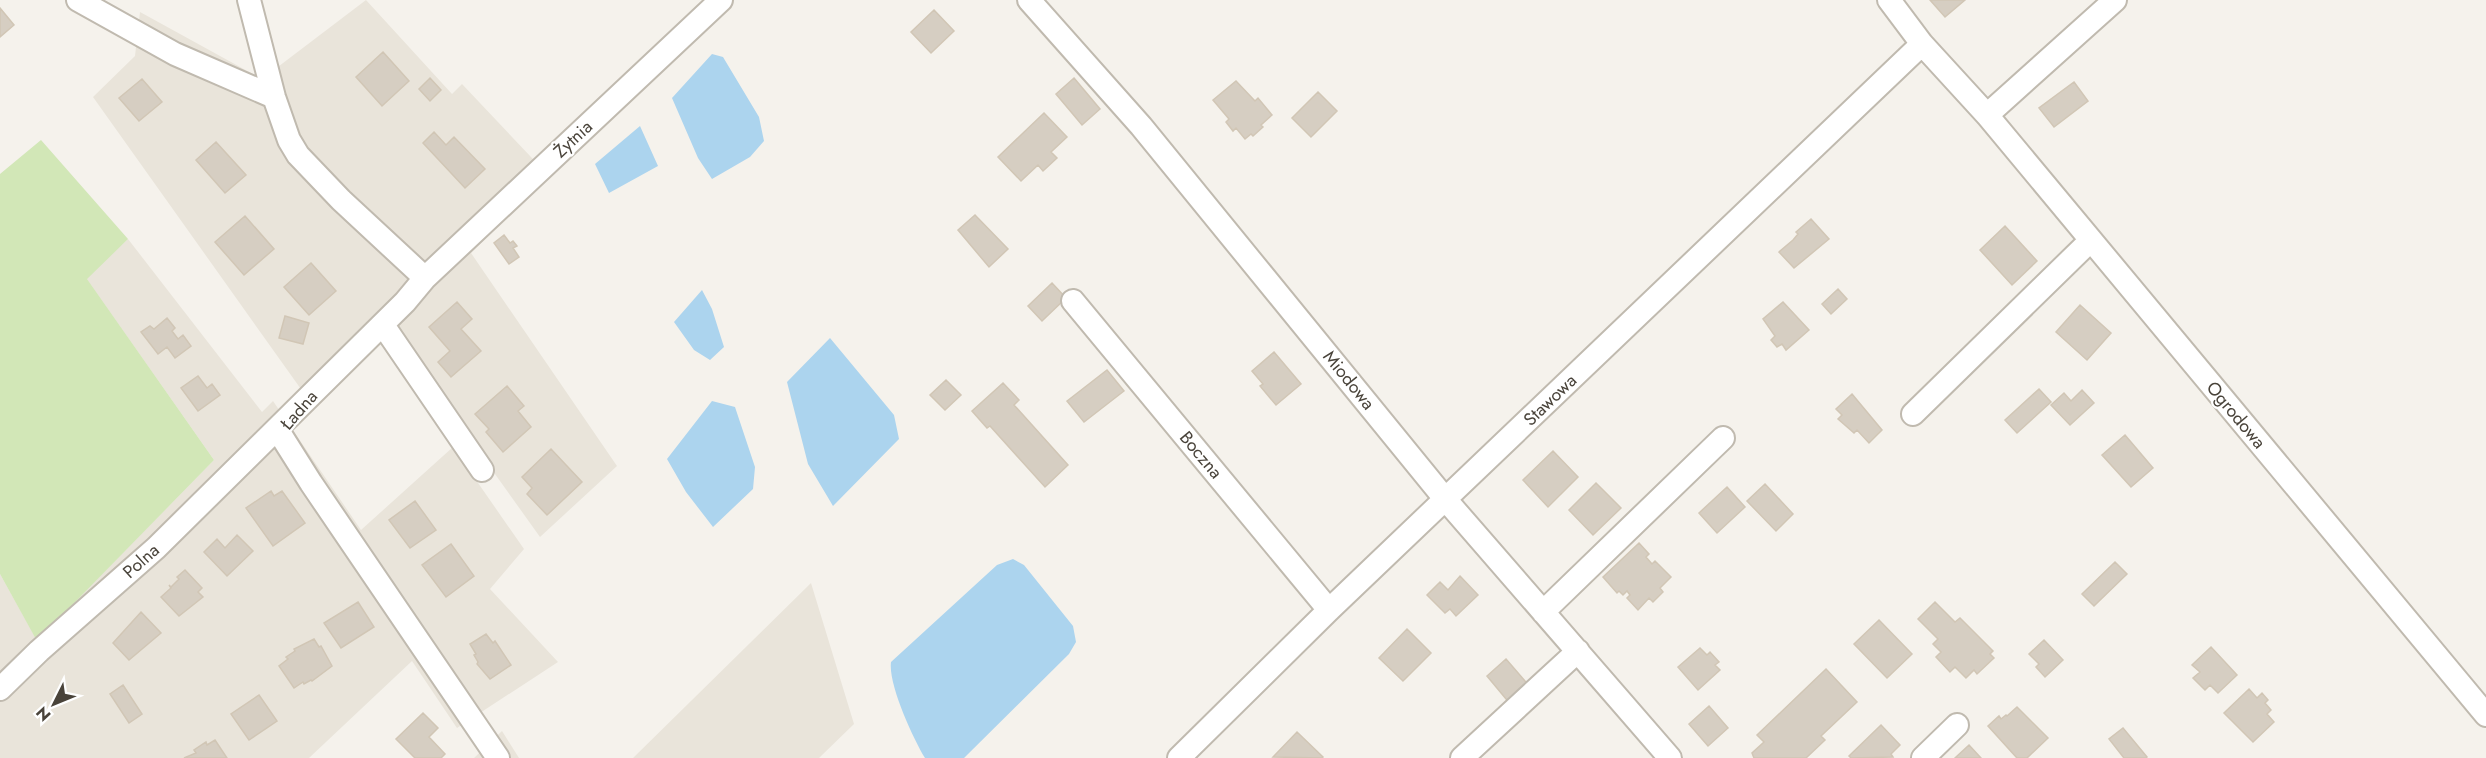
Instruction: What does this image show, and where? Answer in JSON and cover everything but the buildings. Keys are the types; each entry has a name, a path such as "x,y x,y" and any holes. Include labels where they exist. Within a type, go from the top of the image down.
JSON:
{"street":[{"path":"78,0 175,54 274,97"},
{"path":"249,0 274,97 289,141 298,155 341,200 425,278"},
{"name":"Żytnia","path":"425,278 721,0"},
{"name":"Miodowa","path":"1029,0 1141,126 1446,500 1671,758"},
{"name":"Ogrodowa","path":"1889,0 1922,44 1987,115 2486,715"},
{"path":"1987,115 2115,0"},
{"name":"Stawowa","path":"1179,758 1329,610 1922,44"},
{"path":"1913,414 2091,240"},
{"name":"Ładna","path":"425,278 405,302 277,429 328,509 498,758"},
{"name":"Boczna","path":"1073,300 1329,610"},
{"path":"382,324 482,470"},
{"name":"Polna","path":"0,689 39,651 156,549 277,429"},
{"path":"1543,612 1723,438"},
{"path":"1462,758 1578,651"},
{"path":"1923,758 1957,725"}],"shaded area":[{"path":"366,0 452,94 462,84 549,176 471,253 617,466 540,537 392,330 313,406 93,97 135,56 140,12 262,79"},
{"path":"128,239 262,412 273,401 361,530 453,447 524,549 490,589 558,662 457,728 412,661 309,758 0,758 0,574 37,640 214,460 86,278"},
{"path":"811,583 854,724 819,758 633,758"},
{"path":"502,731 519,758 474,758"}],"green space":[{"path":"41,140 128,239 87,279 214,460 37,641 0,574 0,174"}],"water":[{"path":"712,54 723,57 759,117 764,141 750,157 712,179 698,158 672,98"},
{"path":"640,126 658,166 609,193 595,164"},
{"path":"702,290 712,309 724,347 710,360 694,350 674,322"},
{"path":"830,338 894,415 899,439 833,506 808,464 787,382"},
{"path":"712,401 735,407 755,467 753,489 713,527 686,492 667,459"},
{"path":"1013,559 1024,565 1073,626 1076,642 1069,654 964,758 925,758 897,697 891,662 997,565"}]}
